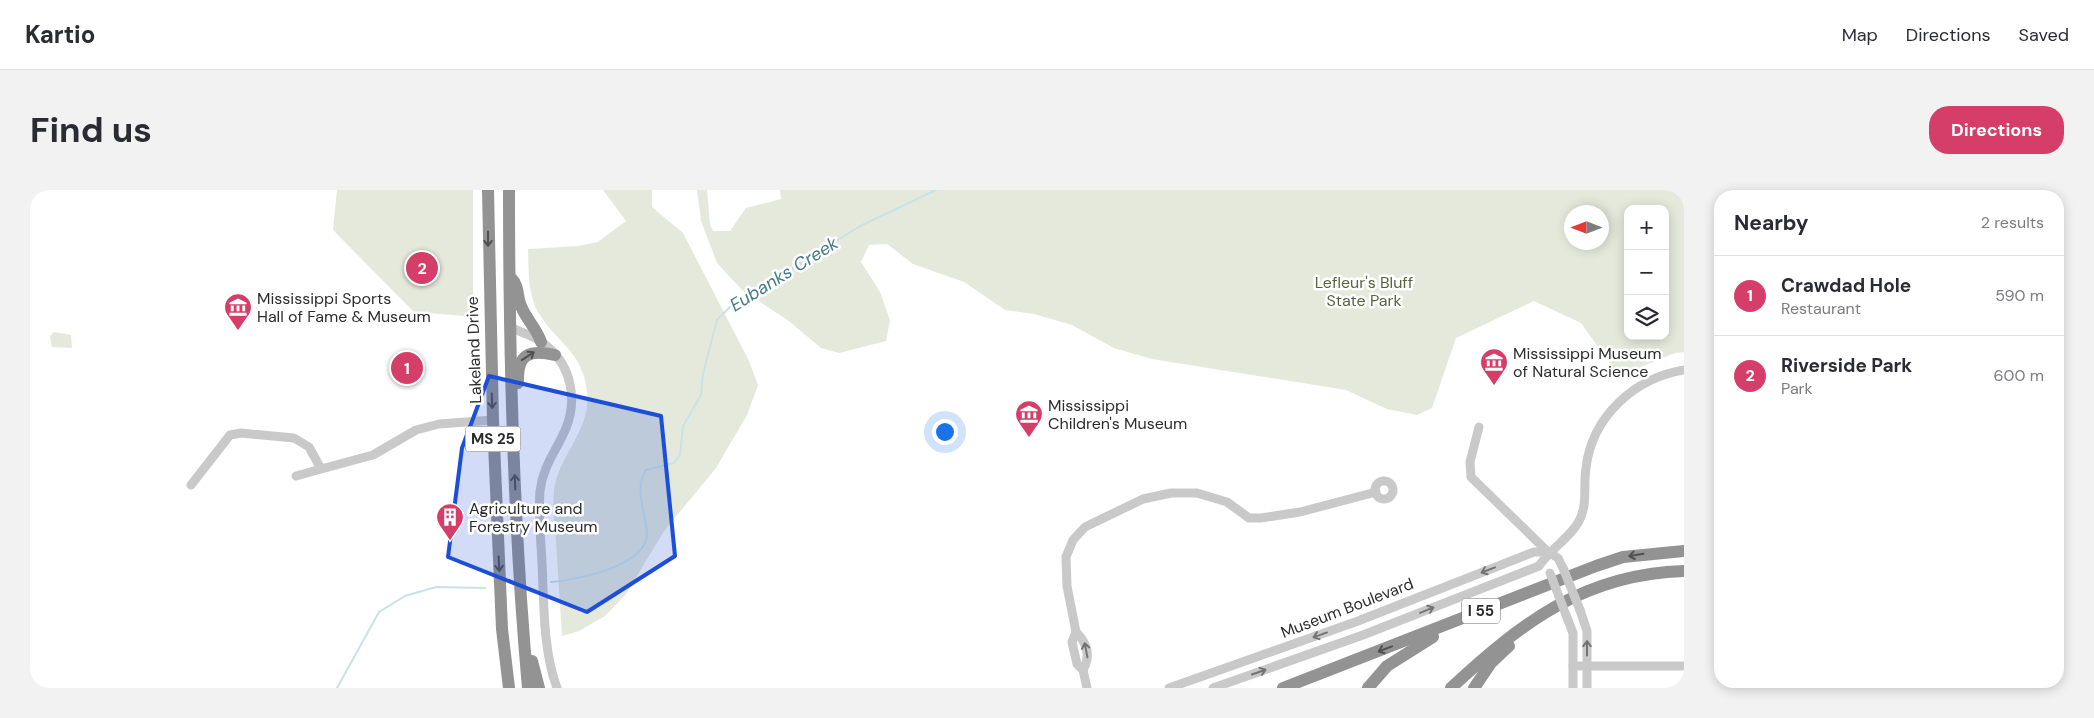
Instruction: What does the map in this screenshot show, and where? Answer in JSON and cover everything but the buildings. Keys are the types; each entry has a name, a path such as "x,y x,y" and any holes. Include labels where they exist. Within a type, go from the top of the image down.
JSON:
{"highway":[{"name":"Lakeland Drive","path":"488,190 489,323 493,420 502,629 509,688"},
{"name":"MS 25","path":"509,190 509,327 512,416 522,618 528,688"},
{"path":"509,276 515,283 520,304 530,324 539,334 541,342"},
{"path":"489,323 509,327"},
{"path":"493,420 512,416 519,405 519,364 524,357 536,352 556,355"},
{"name":"I 55","path":"1283,688 1623,558 1684,551"},
{"name":"I 55","path":"1451,688 1498,644 1528,623 1577,595 1632,577 1684,571"},
{"path":"522,618 539,688"},
{"path":"1368,688 1387,666 1462,618"},
{"path":"1474,688 1491,663 1518,637 1528,623"},
{"path":"502,629 502,688"}],"street":[{"path":"509,327 541,342 556,355 562,362 570,381 571,413 565,430 545,470 540,490 544,609 550,660 558,688"},
{"name":"Museum Boulevard","path":"1212,688 1363,635 1539,566 1548,552 1579,522 1584,506 1586,467 1594,436 1607,416 1623,398 1642,383 1659,375 1684,370"},
{"path":"296,476 373,455 416,430 439,424 493,420"},
{"path":"1479,427 1470,462 1471,476 1548,552 1558,558 1587,631 1587,688"},
{"path":"191,485 230,435 241,432 294,438 309,447 321,469"},
{"path":"1088,688 1083,670 1077,664 1072,642 1076,632 1066,558 1073,540 1085,527 1143,499 1171,493 1197,493 1228,502 1250,518 1261,518 1300,512 1376,492"},
{"name":"Museum Boulevard","path":"1168,688 1358,621 1534,552 1548,552"},
{"path":"1548,552 1550,573 1573,633 1573,688"},
{"path":"1573,666 1684,666"}],"highlighted area":[{"path":"489,376 661,416 675,556 587,612 448,557 462,448"}],"green space":[{"path":"337,190 473,190 473,313 466,316 414,312 333,230"},
{"path":"603,190 652,190 652,207 683,233 749,361 758,385 747,415 716,468 664,531 626,594 605,616 579,631 562,636 553,510 554,491 562,466 585,418 587,391 584,377 575,357 547,325 536,307 531,291 528,249 578,246 598,242 626,221"},
{"name":"Lefleur's Bluff State Park","path":"697,190 707,190 710,224 713,231 730,231 746,208 781,199 780,190 1684,190 1684,352 1675,353 1619,376 1581,323 1534,301 1456,338 1432,408 1417,415 1387,409 1346,390 1152,359 1114,348 1072,325 1034,314 1005,310 964,282 913,264 887,244 869,245 861,262 880,292 890,320 886,341 839,353 821,348 789,321 742,290 717,263 701,221"},
{"path":"54,332 71,335 72,348 52,347 50,336"}],"waterway":[{"name":"Eubanks Creek","path":"551,582 577,578 609,569 636,554 644,544 647,533 641,500 643,477 646,470 674,463 680,455 683,426 701,395 703,374 717,320 735,302 770,283 860,226 936,190"},
{"name":"Eubanks Creek","path":"337,688 379,612 405,596 436,587 485,588"}],"place":[{"name":"Riverside Park","path":"422,268"},
{"name":"Mississippi Sports Hall of Fame & Museum","path":"238,331"},
{"name":"Crawdad Hole","path":"407,368"},
{"name":"Mississippi Museum of Natural Science","path":"1494,386"},
{"name":"Mississippi Children's Museum","path":"1029,438"},
{"name":"Agriculture and Forestry Museum","path":"450,541"}]}
